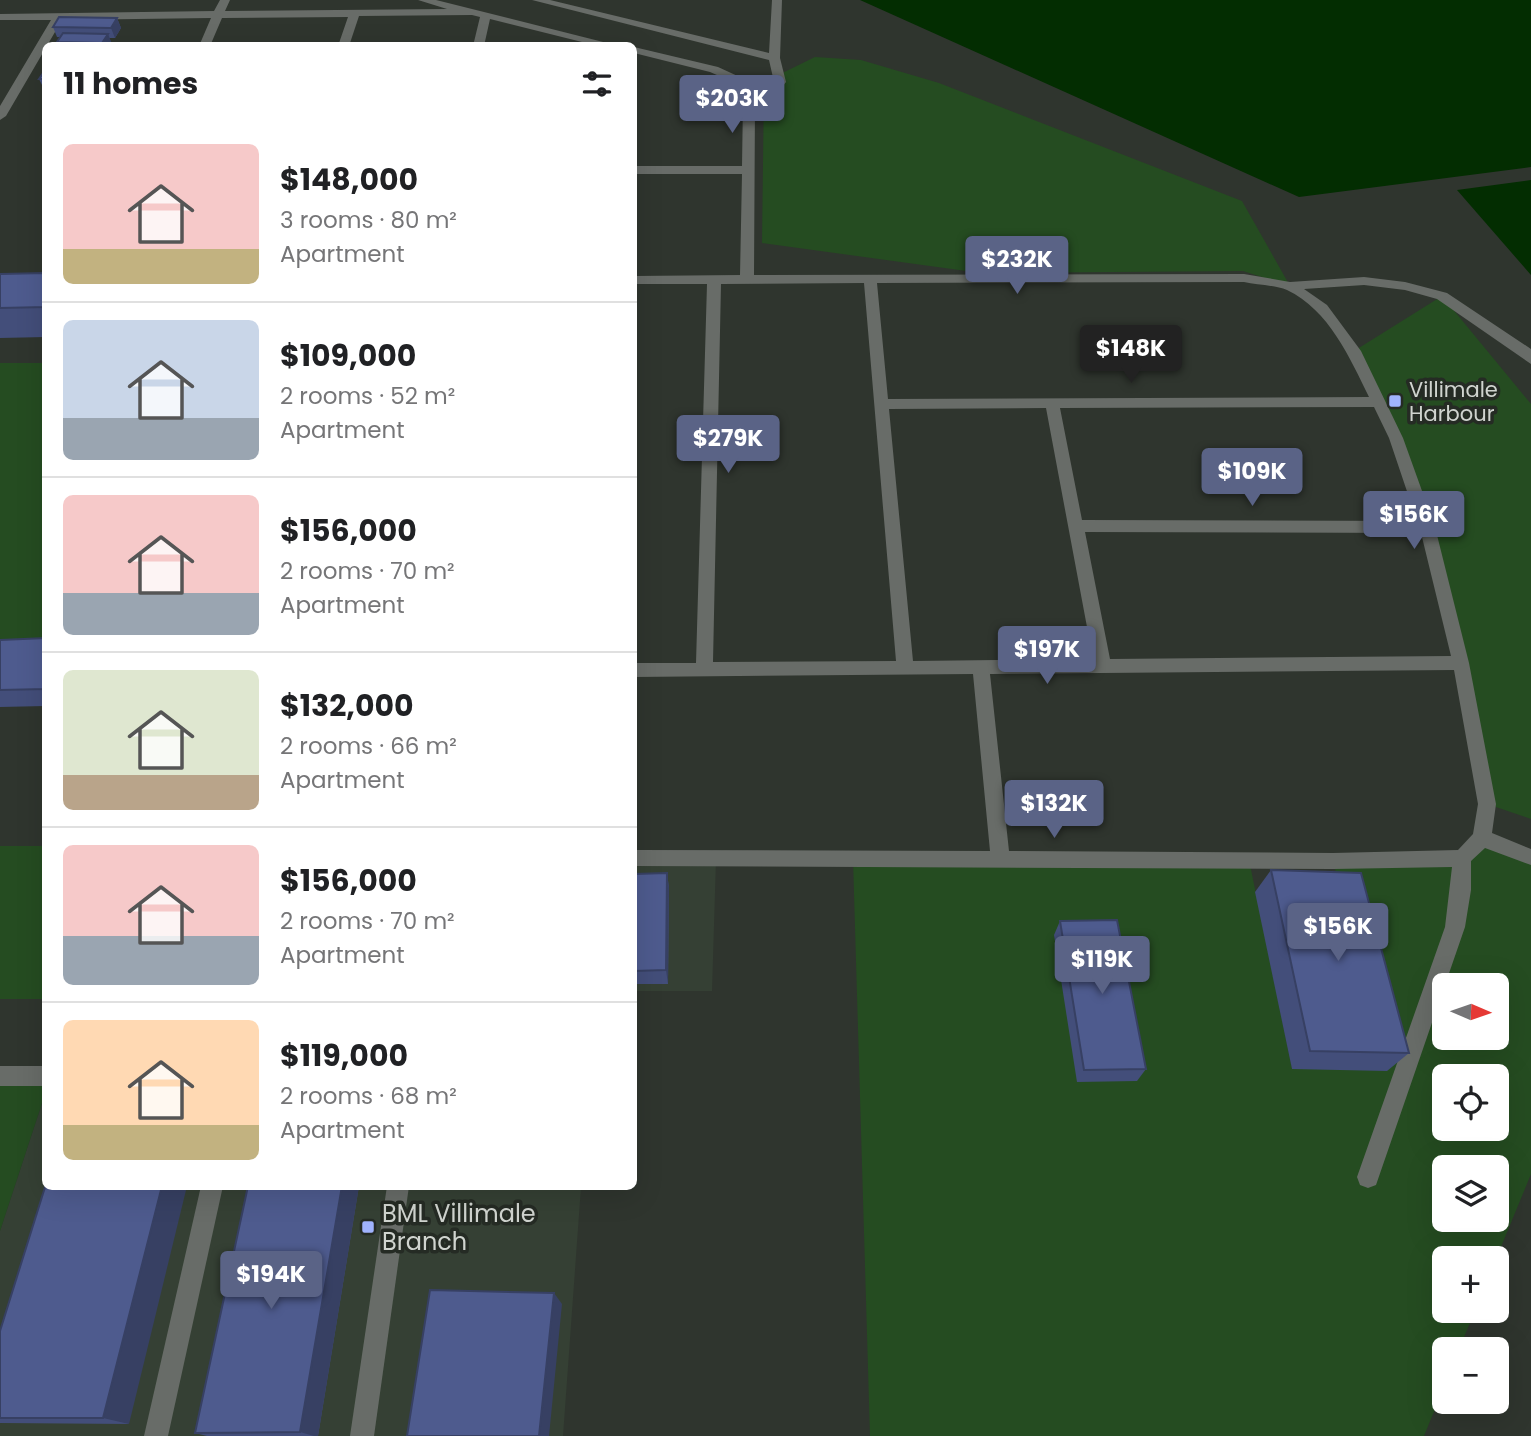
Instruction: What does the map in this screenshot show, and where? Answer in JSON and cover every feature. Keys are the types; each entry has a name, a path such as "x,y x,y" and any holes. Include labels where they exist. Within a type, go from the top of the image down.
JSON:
{"street":[{"path":"206,42 225,0"},
{"path":"423,0 597,42"},
{"path":"537,0 774,58"},
{"path":"749,100 772,93 780,82 774,58 777,0"},
{"path":"0,18 471,12"},
{"path":"344,42 354,14"},
{"path":"479,42 486,15"},
{"path":"43,42 58,17"},
{"path":"0,116 42,44"},
{"path":"637,51 714,69 738,80 749,100 747,279"},
{"path":"637,170 748,170"},
{"path":"637,280 1244,278 1290,286 1364,281 1405,286 1442,296 1524,350 1531,359"},
{"path":"704,669 715,279"},
{"path":"870,279 905,668"},
{"path":"1290,286 1322,308 1354,351 1396,438 1427,527 1461,663 1487,804 1482,838 1462,858 1461,890 1455,927 1368,1177"},
{"path":"883,404 1379,402"},
{"path":"1052,403 1103,667"},
{"path":"1077,526 1427,527"},
{"path":"637,670 1461,663"},
{"path":"981,667 1000,859"},
{"path":"1482,838 1531,857"},
{"path":"637,858 1346,861 1462,858"},
{"path":"0,1076 42,1076"},
{"path":"156,1436 211,1190"},
{"path":"362,1436 397,1190"}],"shaded area":[{"path":"860,0 1531,0 1531,167 1299,197"},
{"path":"815,57 861,60 939,83 1242,201 1290,286 1243,271 981,273 762,243 764,82"},
{"path":"1531,180 1531,275 1457,190"},
{"path":"1442,296 1531,404 1531,819 1487,804 1427,527 1354,351"},
{"path":"0,363 42,363 42,651 0,651"},
{"path":"1482,838 1531,857 1531,1174 1509,1227 1509,1155 1432,1155 1432,1232 1507,1232 1501,1246 1432,1246 1432,1323 1470,1323 1464,1337 1432,1337 1433,1414 1424,1436 870,1436 853,859 1249,860 1292,1068 1387,1070 1333,861 1461,858"},
{"path":"0,846 42,846 42,999 0,999"},
{"path":"637,858 716,859 712,991 637,991"},
{"path":"0,1076 42,1076 42,1103 0,1231"},
{"path":"42,1103 42,1190 581,1190 563,1436 0,1436 0,1231"}],"building":[{"path":"59,17 117,18 111,28 53,27"},
{"path":"63,33 108,34 103,42 57,42"},
{"path":"42,273 42,307 0,308 0,274"},
{"path":"42,638 42,689 0,690 0,640"},
{"path":"1271,870 1361,873 1409,1053 1310,1051"},
{"path":"667,873 666,970 637,971 637,874"},
{"path":"1117,920 1146,1069 1084,1070 1060,921"},
{"path":"44,1190 161,1190 103,1418 0,1418 0,1331"},
{"path":"247,1190 341,1190 300,1432 195,1433"},
{"path":"430,1290 554,1293 539,1436 407,1436"}],"place":[{"name":"Villimale Harbour","path":"1395,401"},
{"name":"BML Villimale Branch","path":"368,1227"}]}
